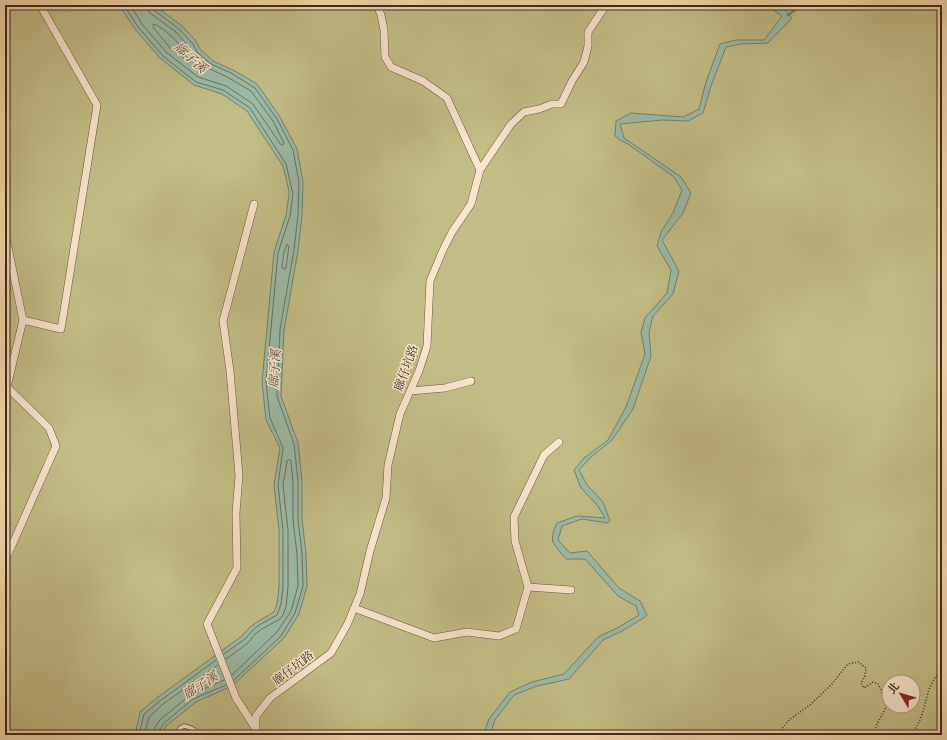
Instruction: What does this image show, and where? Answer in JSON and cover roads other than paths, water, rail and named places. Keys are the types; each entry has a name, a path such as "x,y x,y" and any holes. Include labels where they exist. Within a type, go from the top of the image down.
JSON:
{"street":[{"path":"23,320 61,329 97,105 40,5"},
{"path":"377,5 384,30 385,57 391,67 423,81 447,98 480,170"},
{"name":"廍仔坑路","path":"256,732 256,716 270,698 331,652 347,625 360,594 370,551 386,498 388,465 400,414 419,370 427,346 430,281 442,250 471,204 480,170 511,124 524,112 539,109 552,104 561,104 572,81 584,62 588,46 588,32 606,5"},
{"path":"254,204 223,321 230,371 239,475 236,513 237,568 206,624 236,698 256,732"},
{"path":"5,233 23,320 6,387 49,428 56,446 5,561"},
{"path":"410,391 445,388 471,381"},
{"path":"354,608 434,638 466,632 499,636 516,628 528,587 514,541 514,517 544,455 559,442"},
{"path":"528,587 571,590"}],"lane":[{"path":"178,735 180,728 184,726 191,728 197,732 198,735"}],"water":[{"name":"廍子溪","path":"119,5 154,5 182,26 196,41 200,49 213,61 233,70 257,84 280,117 297,149 303,182 302,216 298,251 284,330 281,396 298,443 302,481 302,519 306,554 307,586 299,614 284,638 232,686 196,702 166,726 161,735 135,735 140,712 158,697 242,636 257,622 274,612 277,604 279,587 279,530 274,485 280,448 266,420 262,382 274,252 286,215 289,191 283,166 247,111 222,94 194,85 160,58 135,29"},
{"path":"766,5 781,5 792,18 768,43 741,44 726,47 711,86 703,113 688,121 663,120 620,124 624,138 681,177 691,193 683,213 662,240 679,271 673,294 653,316 649,332 651,356 633,409 612,440 590,458 579,470 587,485 603,502 610,521 608,523 582,519 562,526 558,540 570,553 587,551 619,588 640,601 647,615 622,631 603,640 569,679 537,686 514,695 495,720 490,735 483,735 489,719 510,692 532,682 564,674 598,637 639,615 636,606 618,596 585,559 566,559 553,542 552,537 557,523 577,516 605,518 597,505 581,488 574,470 584,458 608,440 626,407 645,354 641,333 645,318 667,293 671,270 657,246 661,232 673,213 682,190 674,177 615,136 616,121 631,113 683,117 699,109 706,82 720,44 736,40 764,40 782,16"}],"waterway":[{"path":"788,15 802,5"}]}
